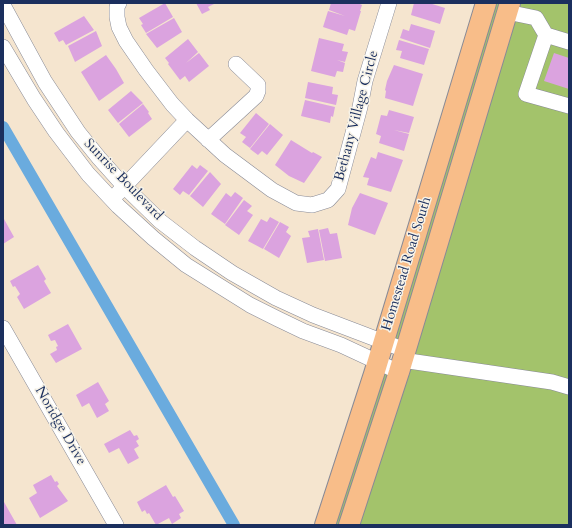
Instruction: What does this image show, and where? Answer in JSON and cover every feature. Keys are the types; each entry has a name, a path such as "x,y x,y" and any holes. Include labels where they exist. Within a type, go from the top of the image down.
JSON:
{"main road":[{"name":"Homestead Road South","path":"325,525 378,362 486,3"},
{"name":"Homestead Road South","path":"350,525 509,8"}],"street":[{"name":"Bethany Village Circle","path":"119,3 117,7 117,17 119,27 126,41 167,98 187,120 245,171 285,198 296,203 312,205 328,200 338,189 360,107 365,81 389,3"},
{"name":"Sunrise Boulevard","path":"3,5 61,108 99,158 124,186 160,221 195,248 232,273 276,298 313,315 384,342 402,360"},
{"path":"509,8 536,18 546,35 569,42"},
{"path":"546,35 526,94 569,106"},
{"name":"Sunrise Boulevard","path":"3,47 34,99 56,132 88,174 111,199 153,238 186,265 250,305 278,319 378,362 402,360"},
{"path":"208,140 256,96 258,91 258,85 236,64"},
{"path":"111,199 187,120"},
{"name":"Noridge Drive","path":"3,328 116,525"},
{"path":"402,360 552,382 569,387"}],"green space":[{"path":"493,3 503,3 401,341 391,338"},
{"path":"517,3 569,3 569,525 356,525"},
{"path":"382,371 391,375 343,525 336,525"}],"building":[{"path":"165,3 173,17 146,33 139,18"},
{"path":"196,3 216,3 208,7 210,10 202,14"},
{"path":"331,3 358,3 362,5 355,31 349,29 347,35 323,27 328,11 345,16 329,10"},
{"path":"414,3 429,3 445,8 440,24 411,15"},
{"path":"84,16 94,30 66,45 63,40 59,42 54,33"},
{"path":"174,18 182,32 157,48 146,34"},
{"path":"411,24 435,31 430,48 400,38 403,29 409,31"},
{"path":"96,31 102,46 75,62 68,46"},
{"path":"319,38 344,44 342,51 348,52 345,62 337,60 345,63 343,72 337,71 335,77 311,71"},
{"path":"188,39 198,52 186,63 199,53 209,66 189,82 185,76 180,80 165,58"},
{"path":"399,40 429,49 424,65 400,58 402,51 396,50"},
{"path":"554,53 569,58 569,89 544,81"},
{"path":"106,55 124,83 99,101 81,72"},
{"path":"394,65 423,74 413,106 385,98 387,81"},
{"path":"308,82 333,87 332,94 338,95 336,105 305,98"},
{"path":"131,91 143,103 118,123 108,110"},
{"path":"305,100 335,107 330,123 301,116"},
{"path":"143,104 152,119 129,137 119,124"},
{"path":"389,110 414,117 409,133 394,130 409,134 404,151 379,143 381,136 376,134 381,115 387,116"},
{"path":"256,113 269,124 250,148 242,142 246,137 240,133"},
{"path":"270,124 283,135 267,155 262,151 258,155 250,149"},
{"path":"291,140 312,153 313,152 322,157 304,183 289,176 275,165"},
{"path":"378,152 403,160 391,192 367,185 369,178 363,177 371,157 376,159"},
{"path":"192,165 197,169 200,165 208,171 189,195 183,191 180,195 173,189"},
{"path":"210,172 221,184 203,207 190,196"},
{"path":"235,192 243,198 225,224 211,214 226,193 231,197"},
{"path":"360,193 388,203 375,235 348,225 352,208"},
{"path":"244,200 252,206 247,211 253,215 239,235 225,225"},
{"path":"270,217 279,222 263,249 248,241 261,219 267,222"},
{"path":"4,219 14,237 3,244 3,220"},
{"path":"280,222 289,227 286,232 291,236 279,258 264,249"},
{"path":"328,228 330,234 337,233 342,258 325,261 319,230"},
{"path":"318,229 324,260 307,263 302,238 310,237 308,231"},
{"path":"38,265 46,279 44,281 51,293 24,309 17,297 20,294 15,286 13,287 10,281"},
{"path":"68,324 82,349 56,363 50,354 57,350 56,347 58,346 55,340 51,341 48,335"},
{"path":"98,382 109,401 105,404 109,411 97,418 89,403 82,407 76,395"},
{"path":"130,430 134,436 137,435 139,439 136,441 139,446 134,449 139,458 128,464 119,448 109,453 104,444"},
{"path":"51,475 55,482 57,481 59,484 57,486 68,501 40,518 29,498 37,493 33,485"},
{"path":"166,485 184,511 179,514 181,518 172,524 169,518 156,525 149,513 147,514 145,510 142,512 137,502"},
{"path":"4,502 17,525 3,525"}],"waterway":[{"path":"3,127 234,525"}]}
